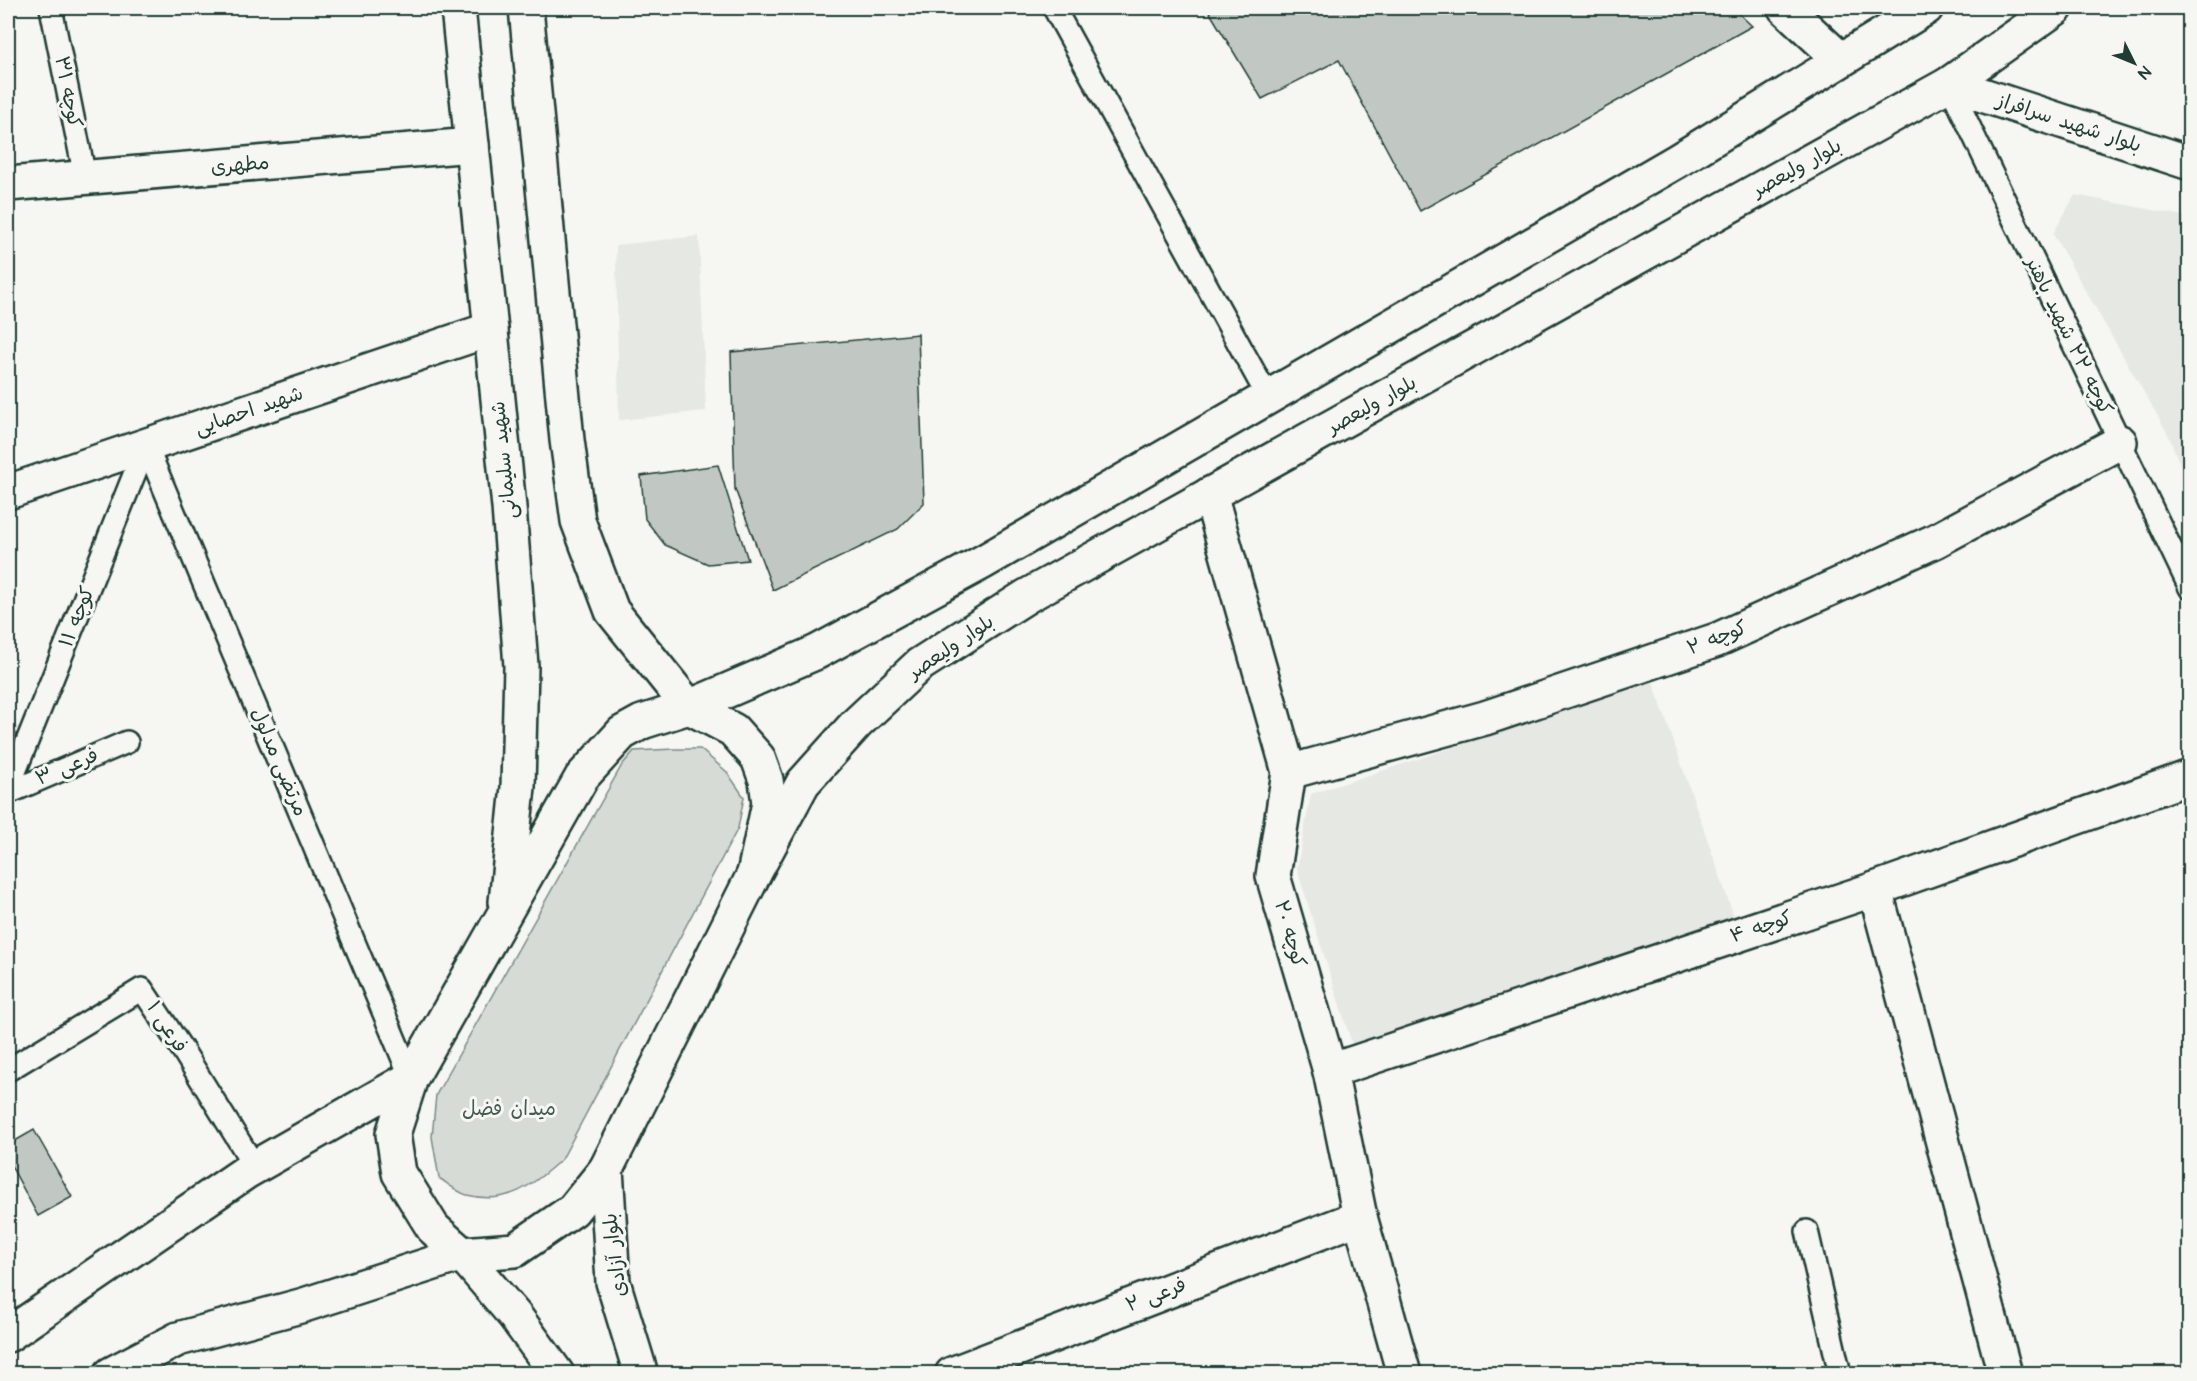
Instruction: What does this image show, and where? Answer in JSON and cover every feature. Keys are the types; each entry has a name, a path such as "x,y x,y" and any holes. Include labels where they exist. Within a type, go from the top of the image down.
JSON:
{"main road":[{"name":"شهید سلیمانی","path":"458,8 509,507 521,666 518,787 504,914"},
{"path":"111,1374 178,1339 304,1305 462,1254 515,1250 573,1210 606,1169 754,874 769,803 766,780 758,758 733,730 689,707 612,611 578,521 567,440 526,8"},
{"path":"1785,8 1840,59"},
{"path":"557,1374 515,1316 462,1254 433,1228 399,1173 393,1134 411,1078 582,777 622,733 642,722 689,707 827,646 983,562 1677,160 1926,8"},
{"name":"بلوار ولیعصر","path":"754,874 803,783 856,724 919,666 1027,596 1948,84 2056,8"},
{"name":"بلوار شهید سرافراز","path":"1948,84 2190,163"},
{"name":"مطهری","path":"8,184 472,145"},
{"name":"شهید احصایی","path":"8,492 491,329"},
{"name":"کوچه ۲","path":"1289,772 1485,718 1717,640 1935,542 2120,442"},
{"name":"کوچه ۲۰","path":"1210,494 1289,772 1274,876 1330,1071 1360,1216 1404,1374"},
{"name":"کوچه ۴","path":"1330,1071 1875,889 2190,777"},
{"path":"1875,889 2005,1374"},
{"path":"8,1335 255,1167 411,1078"},
{"name":"بلوار آزادی","path":"606,1169 614,1282 641,1374"},
{"name":"فرعی ۲","path":"952,1374 1360,1216"}],"lane":[{"name":"کوچه ۳۱","path":"51,8 85,177"},
{"path":"1054,8 1268,398"},
{"name":"کوچه ۲۲ شهید باهنر","path":"1948,84 2190,588"},
{"name":"کوچه ۱۱","path":"8,791 146,445"},
{"name":"مرتضی مدلول","path":"146,445 411,1078"},
{"name":"فرعی ۳","path":"8,791 127,742"},
{"name":"فرعی ۱","path":"8,1070 142,990 182,1049 255,1167"},
{"path":"1807,1231 1840,1374"}],"shaded area":[{"path":"2075,195 2189,217 2189,487 2168,434 2053,234"},
{"path":"699,236 706,411 619,420 616,245"},
{"path":"1653,682 1734,917 1352,1044 1297,869 1311,794"}],"green space":[{"name":"میدان فضل","path":"700,749 727,772 744,797 738,828 562,1159 541,1177 508,1195 482,1198 463,1194 439,1178 432,1137 436,1095 622,765 634,751"}],"building":[{"path":"1207,8 1733,8 1752,26 1420,211 1339,60 1262,99"},
{"path":"918,334 924,503 898,529 773,590 735,489 731,352"},
{"path":"718,465 748,560 708,564 665,545 645,519 641,476"},
{"path":"34,1130 72,1197 38,1216 8,1160 8,1145"}]}
